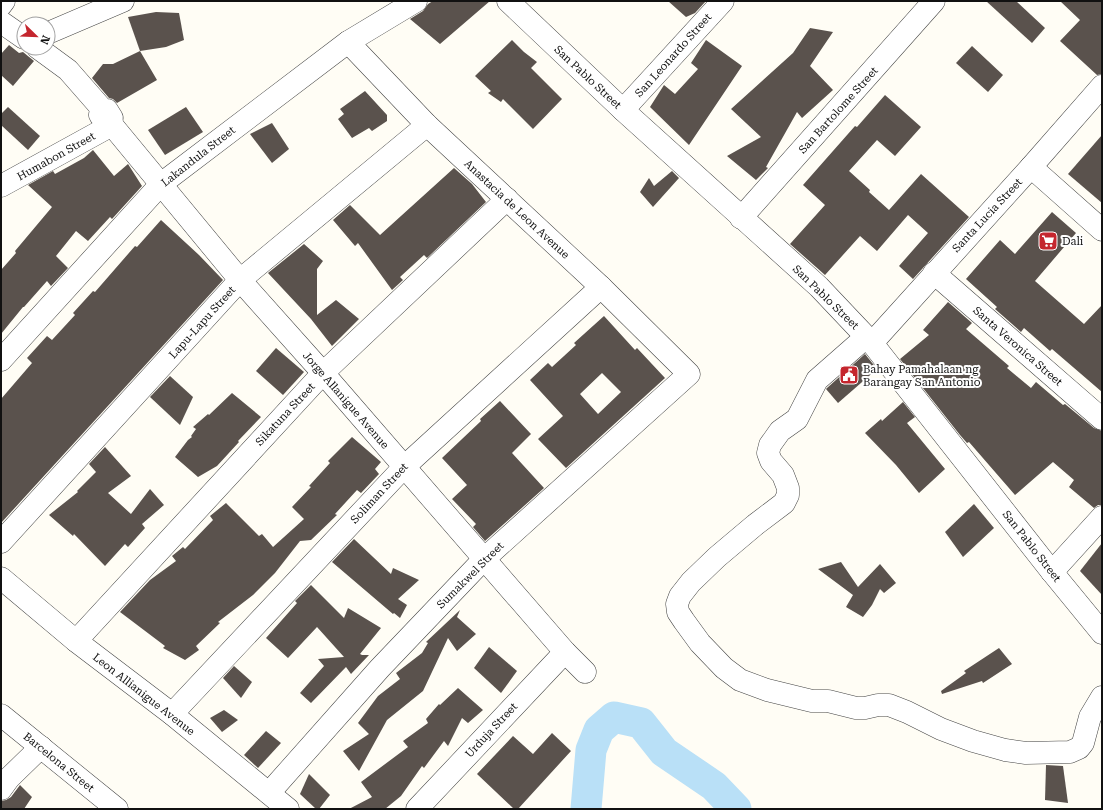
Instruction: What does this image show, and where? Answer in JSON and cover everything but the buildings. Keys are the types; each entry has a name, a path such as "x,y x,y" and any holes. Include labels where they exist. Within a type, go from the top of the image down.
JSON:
{"street":[{"path":"1,5 4,1"},
{"path":"56,30 123,1"},
{"name":"San Pablo Street","path":"508,1 623,110 819,288 869,340 1101,633"},
{"name":"San Leonardo Street","path":"623,110 723,1"},
{"name":"San Bartolome Street","path":"741,218 934,1"},
{"name":"Lakandula Street","path":"1,360 161,184 348,42 413,3"},
{"path":"1,22 16,32"},
{"name":"Anastacia de Leon Avenue","path":"348,42 426,125 601,287 689,374"},
{"name":"Jorge Allanigue Avenue","path":"49,56 68,70 240,280 323,373 565,652 585,672"},
{"name":"Santa Lucia Street","path":"1102,86 1030,168 934,273 869,340 817,380 797,419 780,431 770,445 768,453 771,461 783,475 788,488 788,495 784,503 749,529 717,557 696,577 680,596 677,604 678,612 700,643 724,668 740,680 767,690 812,701 828,701 856,708 890,705 941,729 972,741 1005,750 1026,753 1070,752 1079,748 1083,743 1090,717 1102,697"},
{"name":"Humabon Street","path":"1,186 107,117"},
{"name":"Lapu-Lapu Street","path":"1,542 240,280 426,125"},
{"path":"1030,168 1102,230"},
{"name":"Sikatuna Street","path":"76,641 323,373 506,199"},
{"name":"Santa Veronica Street","path":"934,273 1102,419"},
{"name":"Soliman Street","path":"172,714 404,467 601,287"},
{"name":"Sumakwel Street","path":"269,793 380,668 484,559 689,374"},
{"path":"1052,572 1102,517"},
{"name":"Leon Allianigue Avenue","path":"1,578 76,641 172,714 288,809"},
{"name":"Urduja Street","path":"417,809 565,652"},
{"name":"Barcelona Street","path":"1,715 117,809"},
{"path":"1,789 9,778 41,747"}],"waterway":[{"path":"586,809 591,750 599,730 614,717 641,723 664,752 714,786 736,809"}],"place":[{"name":"Dali","path":"1048,241"},
{"name":"Bahay Pamahalaan ng Barangay San Antonio","path":"849,375"}]}
